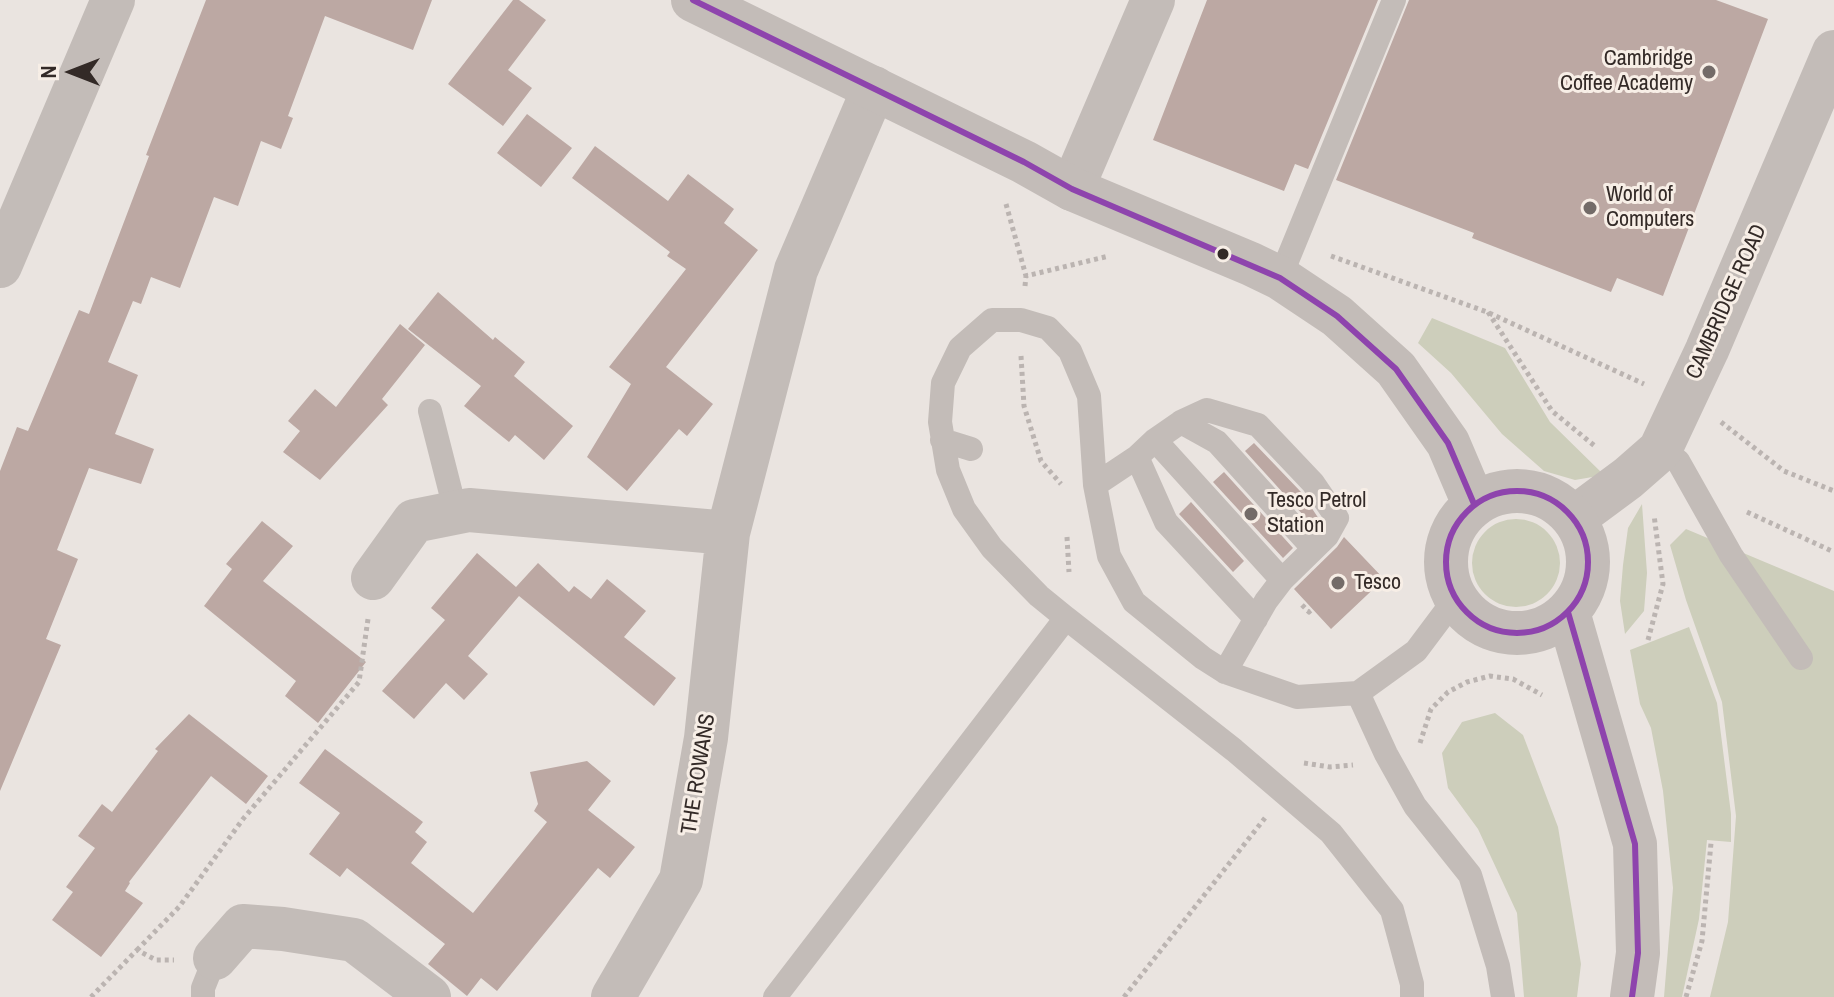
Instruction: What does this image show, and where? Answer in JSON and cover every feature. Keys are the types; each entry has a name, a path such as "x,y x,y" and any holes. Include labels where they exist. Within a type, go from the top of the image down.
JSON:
{"street":[{"path":"0,266 113,0"},
{"path":"693,0 1072,189 1280,278 1337,316 1396,369 1448,443 1474,504"},
{"path":"1072,189 1153,0"},
{"name":"CAMBRIDGE ROAD","path":"1574,518 1644,464 1707,350 1834,52"},
{"name":"THE ROWANS","path":"613,997 681,880 706,738 728,533 796,270 874,88"},
{"path":"1527,490 1554,500 1574,518 1586,541 1589,566 1583,591 1568,612 1541,630 1509,634 1479,622 1455,599 1446,574 1447,548 1456,523 1474,504 1500,492 1527,490"},
{"path":"373,578 414,521 469,510 728,533"},
{"path":"1568,612 1635,844 1638,953 1632,997"},
{"path":"209,978 243,926 283,929 354,940 429,997"}],"lane":[{"path":"1280,278 1394,0"},
{"path":"1412,997 1412,984 1392,910 1331,833 1234,750 1039,596 992,548 964,509 953,485 940,422 943,383 960,348 992,320 1021,320 1048,328 1070,351 1089,396 1095,485 1109,556 1134,602 1225,672 1297,697 1358,693 1416,651 1455,599"},
{"path":"1095,485 1181,422 1207,410 1258,425 1313,483 1337,518 1327,536 1282,580 1266,601 1225,672"},
{"path":"430,411 456,513"},
{"path":"1181,422 1217,442 1313,548"},
{"path":"942,440 971,449"},
{"path":"1155,440 1282,580"},
{"path":"1137,457 1166,522 1256,619"},
{"path":"1644,464 1678,461 1731,555 1801,658"},
{"path":"1039,596 1041,566"},
{"path":"775,997 1066,618"},
{"path":"1358,693 1386,754 1415,806 1470,875 1498,966 1503,997"}],"path":[{"path":"1006,203 1026,276"},
{"path":"1487,312 1552,411 1607,456 1644,464 1652,497 1663,584 1648,640"},
{"path":"1720,422 1784,471 1834,491"},
{"path":"1707,514 1736,508 1834,552"},
{"path":"91,997 179,907 243,819 359,682 373,578"},
{"path":"1124,997 1266,817"},
{"path":"1686,997 1702,941 1711,843"},
{"path":"137,950 156,960 209,978"}],"green space":[{"path":"1432,318 1505,348 1550,422 1604,475 1575,480 1544,471 1502,434 1451,373 1418,343"},
{"path":"1642,504 1647,573 1644,611 1625,634 1620,601 1623,565 1628,528"},
{"path":"1516,519 1541,526 1553,538 1560,563 1553,588 1541,600 1516,607 1491,600 1479,588 1472,563 1479,538 1491,526"},
{"path":"1686,529 1834,591 1834,997 1710,997 1728,922 1736,816 1722,702 1670,545"},
{"path":"1689,627 1717,703 1731,814 1731,842 1707,840 1699,919 1682,997 1664,997 1673,888 1663,791 1651,728 1640,704 1630,650"},
{"path":"1495,713 1523,735 1558,827 1581,964 1577,997 1524,997 1517,913 1478,829 1448,788 1442,753 1462,722"}],"building":[{"path":"206,0 432,0 413,50 325,16 288,116 293,118 281,149 261,141 238,206 214,197 180,288 151,277 141,304 133,301 108,362 138,375 115,434 154,449 141,484 89,468 57,550 78,559 46,639 61,645 0,791 0,471 17,427 28,431 79,310 89,314"},
{"path":"513,0 519,0 546,20 508,70 532,88 503,126 448,84"},
{"path":"1207,0 1378,0 1308,169 1295,164 1284,191 1153,140"},
{"path":"1409,0 1716,0 1768,19 1663,296 1617,278 1611,292 1472,238 1474,233 1336,180"},
{"path":"527,114 572,148 541,187 497,153"},
{"path":"595,146 668,201 688,174 734,209 724,223 758,250 666,367 713,404 687,436 679,429 627,491 587,457 631,384 609,367 686,269 667,256 670,252 572,178"},
{"path":"438,292 493,340 495,337 525,362 514,376 573,426 544,460 515,435 509,442 464,406 481,386 408,329"},
{"path":"400,324 425,345 382,399 388,405 320,480 283,452 300,431 288,421 315,389 336,407"},
{"path":"1254,443 1301,492 1319,519 1314,527 1245,451"},
{"path":"1224,472 1293,548 1283,558 1213,482"},
{"path":"1191,502 1244,561 1233,572 1179,514"},
{"path":"262,521 293,546 263,581 366,662 318,723 285,696 296,681 204,606 232,569 226,564"},
{"name":"Tesco","path":"1344,537 1384,579 1331,629 1294,589"},
{"path":"477,553 516,587 538,563 569,592 574,586 591,599 607,579 646,611 624,637 676,678 654,706 519,596 468,656 488,674 464,700 446,683 414,719 382,691 445,620 431,608"},
{"path":"189,714 268,776 246,804 211,776 129,882 125,891 143,903 101,957 52,920 73,892 66,887 95,848 78,836 102,804 112,812 158,751 155,749"},
{"path":"325,749 423,822 415,832 427,842 411,863 473,913 547,822 534,811 538,804 530,772 587,761 611,781 588,810 635,847 610,878 598,868 497,991 481,978 467,996 428,964 445,944 347,868 340,877 309,854 340,813 299,783"}],"transit line":[{"path":"693,0 1024,162 1072,189 1280,278 1337,316 1396,369 1448,443 1474,504"},
{"path":"1517,491 1544,496 1567,512 1583,535 1588,562 1583,589 1567,612 1544,628 1517,633 1490,628 1467,612 1451,589 1446,562 1451,535 1467,512 1490,496 1517,491"},
{"path":"1568,612 1635,844 1638,953 1632,997"}],"place":[{"name":"Cambridge Coffee Academy","path":"1709,72"},
{"name":"World of Computers","path":"1590,208"},
{"name":"Tesco Petrol Station","path":"1251,514"},
{"name":"Tesco","path":"1338,583"}]}
